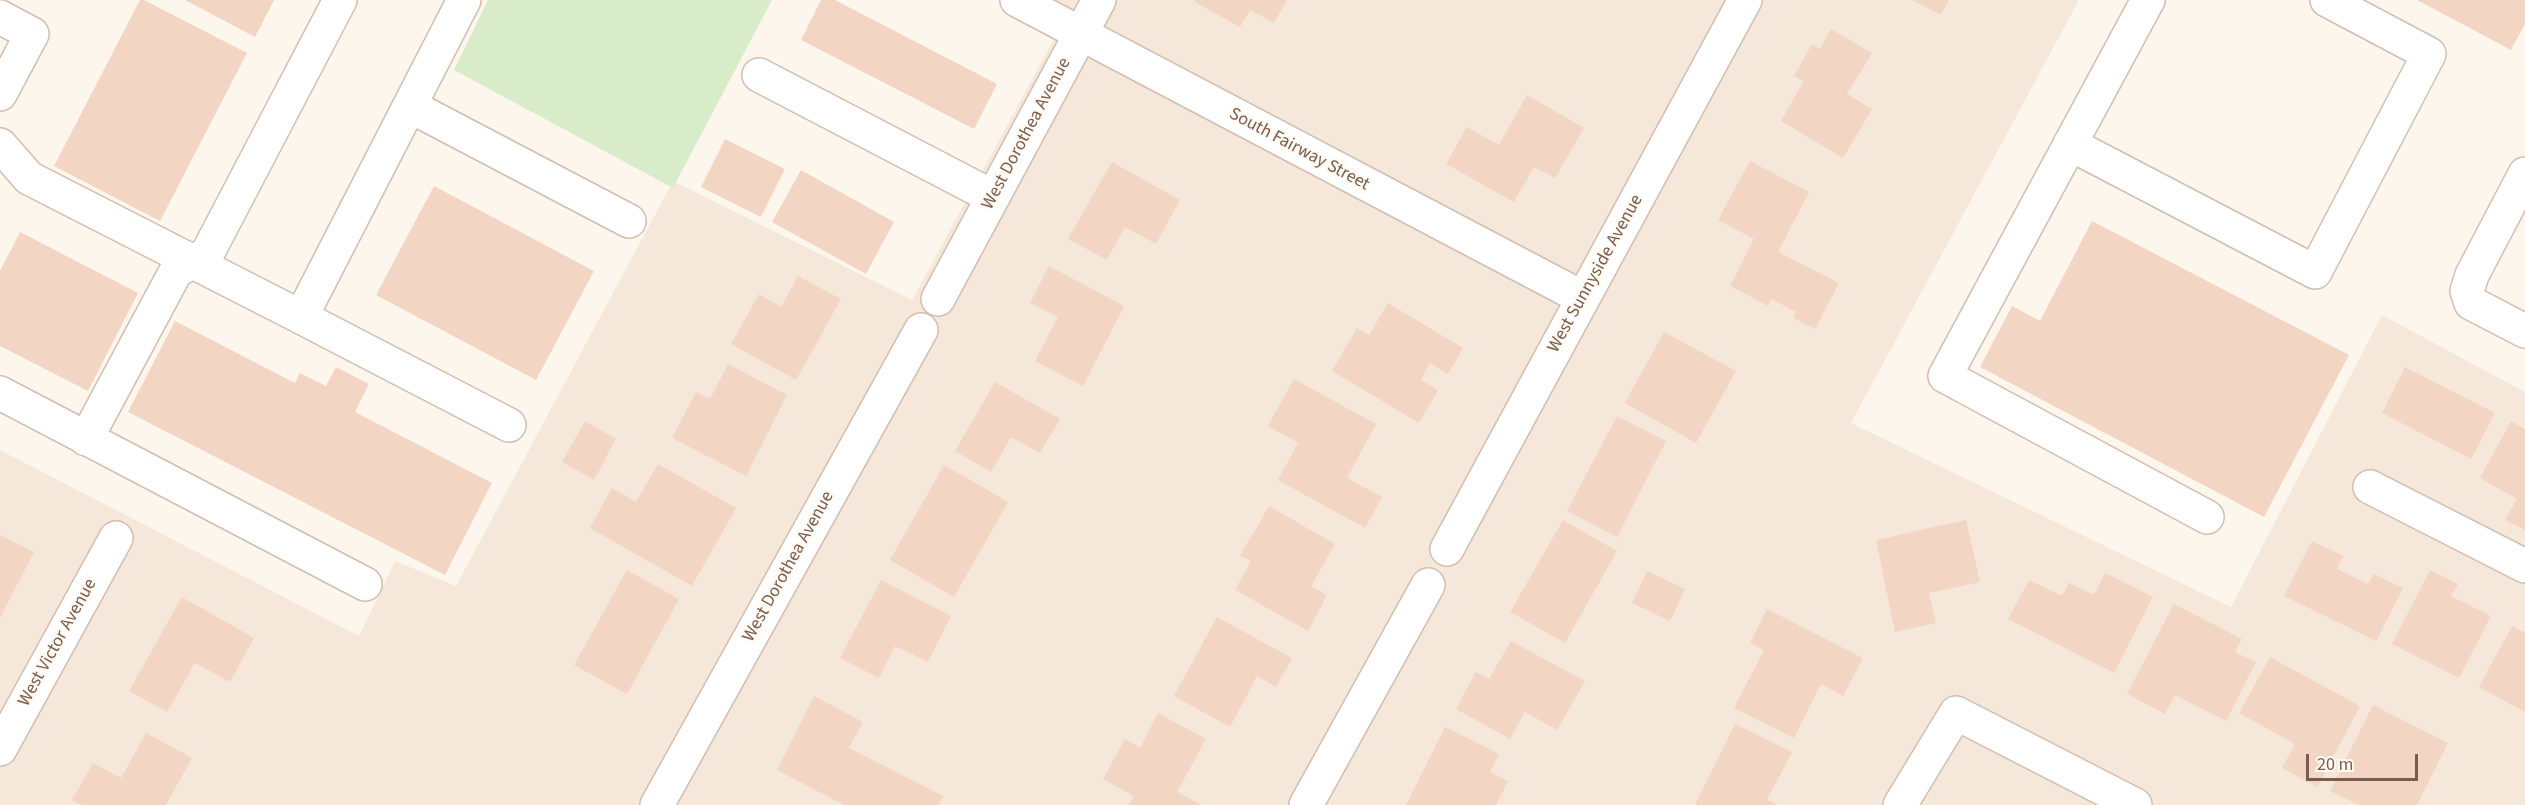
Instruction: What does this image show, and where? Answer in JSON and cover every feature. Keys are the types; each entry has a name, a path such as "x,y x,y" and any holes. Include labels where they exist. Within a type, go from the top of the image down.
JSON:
{"street":[{"path":"86,439 176,271 207,254 340,0"},
{"path":"300,317 464,0"},
{"name":"South Fairway Street","path":"1017,0 1583,298"},
{"name":"West Dorothea Avenue","path":"938,299 1099,0"},
{"name":"West Sunnyside Avenue","path":"1447,549 1745,0"},
{"path":"2148,0 1945,376 2207,517"},
{"path":"2070,144 2315,273 2429,54 2327,0"},
{"path":"0,17 32,34 0,94"},
{"path":"759,75 993,197"},
{"path":"410,106 629,221"},
{"path":"0,145 29,178 509,425"},
{"path":"2525,174 2472,275 2468,291 2471,303 2525,331"},
{"name":"West Dorothea Avenue","path":"664,803 921,330"},
{"path":"0,393 365,584"},
{"path":"2370,487 2525,566"},
{"name":"West Victor Avenue","path":"0,749 116,538"},
{"path":"1306,805 1428,585"},
{"path":"1900,805 1956,713 2135,805"}],"shaded area":[{"path":"1039,0 2079,0 1851,423 2231,607 2382,315 2525,392 2525,805 0,805 0,450 359,636 395,561 456,586 673,181 912,300 1067,15"}],"green space":[{"path":"488,0 772,0 673,188 454,70"}],"building":[{"path":"140,0 247,53 160,221 54,166"},
{"path":"185,0 274,0 255,37"},
{"path":"821,0 835,0 997,84 974,129 801,40"},
{"path":"1195,0 1287,0 1274,23 1250,10 1240,27"},
{"path":"1912,0 1949,0 1941,15"},
{"path":"2417,0 2525,0 2525,24 2511,50"},
{"path":"1831,29 1872,53 1847,94 1872,109 1843,158 1781,121 1804,81 1794,76 1812,44 1820,49"},
{"path":"1527,95 1584,128 1555,178 1534,167 1514,202 1446,164 1467,127 1499,145"},
{"path":"725,139 785,169 761,217 701,187"},
{"path":"1750,161 1809,192 1778,252 1839,283 1815,329 1793,318 1796,312 1771,299 1768,306 1730,286 1754,239 1718,220"},
{"path":"1112,162 1180,200 1156,244 1125,227 1107,260 1068,239"},
{"path":"801,170 894,222 866,274 772,222"},
{"path":"434,186 594,271 536,380 376,295"},
{"path":"2092,221 2349,355 2264,517 1980,367 2012,306 2040,321"},
{"path":"20,232 138,293 88,391 0,346 0,271"},
{"path":"1049,266 1124,306 1083,386 1035,361 1058,317 1030,303"},
{"path":"798,276 841,299 796,380 731,344 759,294 781,307"},
{"path":"1388,303 1463,348 1448,374 1430,363 1421,380 1438,390 1419,423 1332,371 1357,328 1369,335"},
{"path":"175,321 295,383 300,373 326,386 336,367 369,384 355,412 492,483 445,575 128,412"},
{"path":"1664,332 1736,371 1696,443 1625,403"},
{"path":"728,364 787,395 746,476 672,438 696,392 710,399"},
{"path":"2405,367 2495,413 2471,459 2382,413"},
{"path":"1294,379 1376,424 1347,478 1382,497 1365,528 1278,480 1298,443 1268,426"},
{"path":"995,382 1060,419 1040,453 1011,437 991,472 955,451"},
{"path":"1617,416 1666,441 1617,537 1567,511"},
{"path":"585,421 616,439 594,480 562,462"},
{"path":"2511,421 2525,429 2525,530 2505,520 2517,499 2480,478"},
{"path":"658,464 736,508 692,586 590,528 612,488 636,502"},
{"path":"944,465 1008,502 954,597 890,560"},
{"path":"1269,506 1335,544 1311,586 1327,595 1308,631 1235,590 1251,561 1240,556"},
{"path":"1563,520 1617,551 1565,643 1510,612"},
{"path":"1966,520 1980,582 1929,593 1936,623 1895,632 1876,540"},
{"path":"0,535 34,552 0,618"},
{"path":"2312,541 2343,556 2337,569 2368,584 2374,574 2403,588 2376,641 2284,596"},
{"path":"627,570 679,599 627,694 574,665"},
{"path":"2430,570 2458,584 2451,596 2491,616 2459,678 2392,644"},
{"path":"1647,571 1685,589 1670,621 1632,603"},
{"path":"2105,573 2153,597 2114,673 2008,619 2029,580 2062,596 2069,583 2094,595"},
{"path":"881,580 951,616 928,662 895,646 879,678 840,658"},
{"path":"182,597 254,638 230,682 195,663 167,712 129,691"},
{"path":"2174,604 2242,639 2235,652 2256,662 2226,721 2175,695 2165,714 2127,694"},
{"path":"1767,609 1863,658 1843,696 1821,684 1794,738 1734,708 1764,650 1750,643"},
{"path":"1217,617 1292,658 1276,687 1257,676 1230,727 1174,696"},
{"path":"2512,626 2525,633 2525,712 2479,687"},
{"path":"1511,641 1585,681 1557,730 1525,712 1510,739 1456,709 1476,672 1489,679"},
{"path":"2270,657 2360,706 2317,787 2282,768 2295,744 2239,713"},
{"path":"814,696 863,722 849,748 943,796 939,805 844,805 777,770"},
{"path":"2373,705 2448,743 2417,805 2359,805 2330,791"},
{"path":"1158,713 1206,739 1177,792 1202,805 1129,805 1134,796 1103,779 1125,739 1140,748"},
{"path":"1735,724 1792,752 1767,800 1778,805 1695,805"},
{"path":"1445,727 1499,754 1490,772 1508,781 1496,805 1406,805"},
{"path":"146,733 192,758 166,805 81,805 72,800 93,763 121,778"}]}
